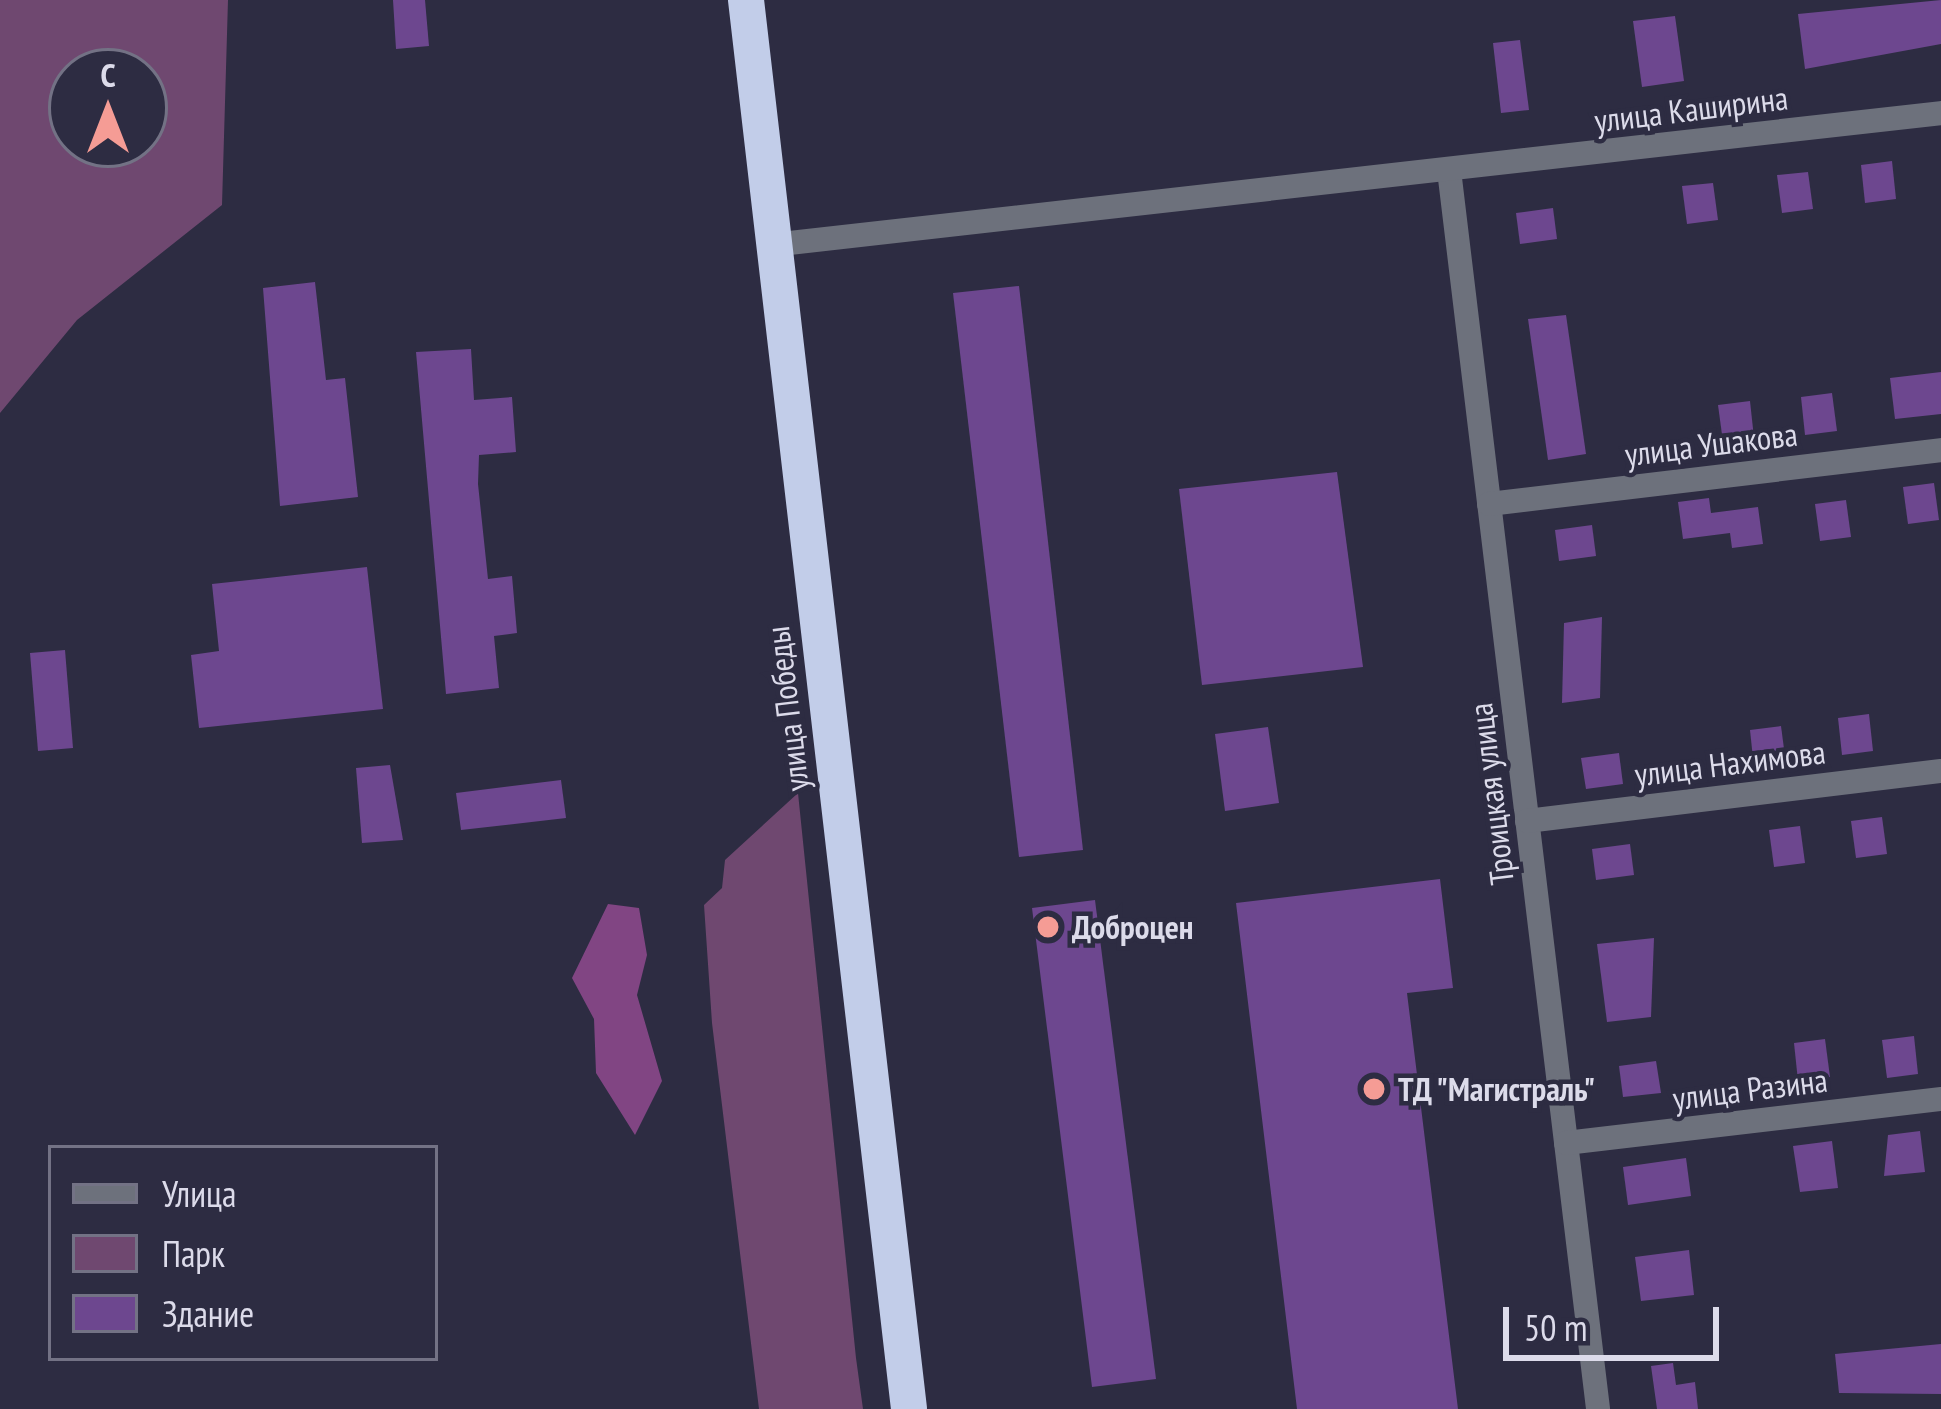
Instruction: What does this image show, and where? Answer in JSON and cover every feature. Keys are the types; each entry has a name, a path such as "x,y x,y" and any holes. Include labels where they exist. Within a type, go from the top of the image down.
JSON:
{"highway":[{"name":"улица Победы","path":"746,0 909,1409"}],"street":[{"name":"улица Каширина","path":"772,245 1941,112"},
{"name":"Троицкая улица","path":"1449,170 1598,1409"},
{"name":"улица Ушакова","path":"1489,504 1941,450"},
{"name":"улица Нахимова","path":"1527,821 1941,771"},
{"name":"улица Разина","path":"1566,1143 1941,1099"}],"green space":[{"path":"0,0 228,0 222,205 77,320 0,413"},
{"path":"798,793 863,1409 759,1409 712,1023 704,905 722,888 725,860"}],"shaded area":[{"path":"608,904 639,908 647,955 637,995 662,1081 635,1135 596,1073 594,1019 572,978"}],"building":[{"path":"393,0 425,0 429,46 396,49"},
{"path":"1941,0 1941,44 1805,69 1798,14"},
{"path":"1675,16 1684,81 1642,87 1633,21"},
{"path":"1520,40 1529,110 1501,113 1493,43"},
{"path":"1892,161 1896,199 1865,203 1861,165"},
{"path":"1808,172 1813,209 1782,213 1777,175"},
{"path":"1713,183 1718,220 1687,224 1682,186"},
{"path":"1553,208 1557,239 1520,244 1516,213"},
{"path":"315,282 326,380 345,378 358,497 280,506 263,288"},
{"path":"1019,286 1083,850 1019,857 953,293"},
{"path":"1566,315 1586,454 1548,460 1528,319"},
{"path":"471,349 474,400 512,397 516,452 479,455 478,484 488,579 512,576 517,633 494,636 499,688 446,694 416,352"},
{"path":"1941,372 1941,414 1895,419 1890,378"},
{"path":"1832,393 1837,431 1805,435 1801,397"},
{"path":"1750,401 1754,438 1723,442 1718,405"},
{"path":"1337,472 1363,667 1202,685 1179,489"},
{"path":"1934,483 1939,520 1908,524 1903,487"},
{"path":"1709,498 1711,513 1758,507 1763,544 1732,548 1730,533 1683,539 1678,502"},
{"path":"1846,500 1851,537 1820,541 1815,504"},
{"path":"1592,525 1596,556 1559,561 1555,530"},
{"path":"367,567 383,709 199,728 191,655 219,651 212,584"},
{"path":"1602,617 1600,698 1562,703 1564,623"},
{"path":"65,650 73,748 38,751 30,653"},
{"path":"1869,714 1873,751 1842,755 1838,718"},
{"path":"1781,726 1786,764 1754,768 1750,730"},
{"path":"1268,727 1279,803 1225,811 1215,734"},
{"path":"1619,753 1623,784 1586,789 1581,758"},
{"path":"390,765 403,840 362,843 356,768"},
{"path":"561,780 566,818 461,830 456,793"},
{"path":"1882,817 1887,854 1856,858 1851,821"},
{"path":"1800,826 1805,863 1774,867 1769,830"},
{"path":"1630,844 1634,875 1596,880 1592,849"},
{"path":"1440,879 1453,988 1407,993 1458,1409 1297,1409 1236,903"},
{"path":"1095,900 1156,1379 1092,1387 1032,908"},
{"path":"1654,938 1651,1017 1607,1022 1597,944"},
{"path":"1914,1036 1918,1074 1887,1078 1882,1040"},
{"path":"1825,1039 1830,1077 1798,1081 1794,1043"},
{"path":"1656,1061 1661,1093 1623,1097 1619,1066"},
{"path":"1920,1131 1925,1172 1884,1176 1888,1135"},
{"path":"1832,1141 1838,1188 1800,1192 1793,1146"},
{"path":"1686,1158 1691,1196 1628,1205 1623,1167"},
{"path":"1689,1250 1694,1295 1641,1301 1635,1257"},
{"path":"1941,1344 1941,1394 1839,1393 1835,1354"},
{"path":"1673,1363 1676,1385 1695,1382 1698,1409 1657,1409 1651,1366"}],"place":[{"name":"Доброцен","path":"1048,927"},
{"name":"ТД \"Магистраль\"","path":"1374,1089"}]}
